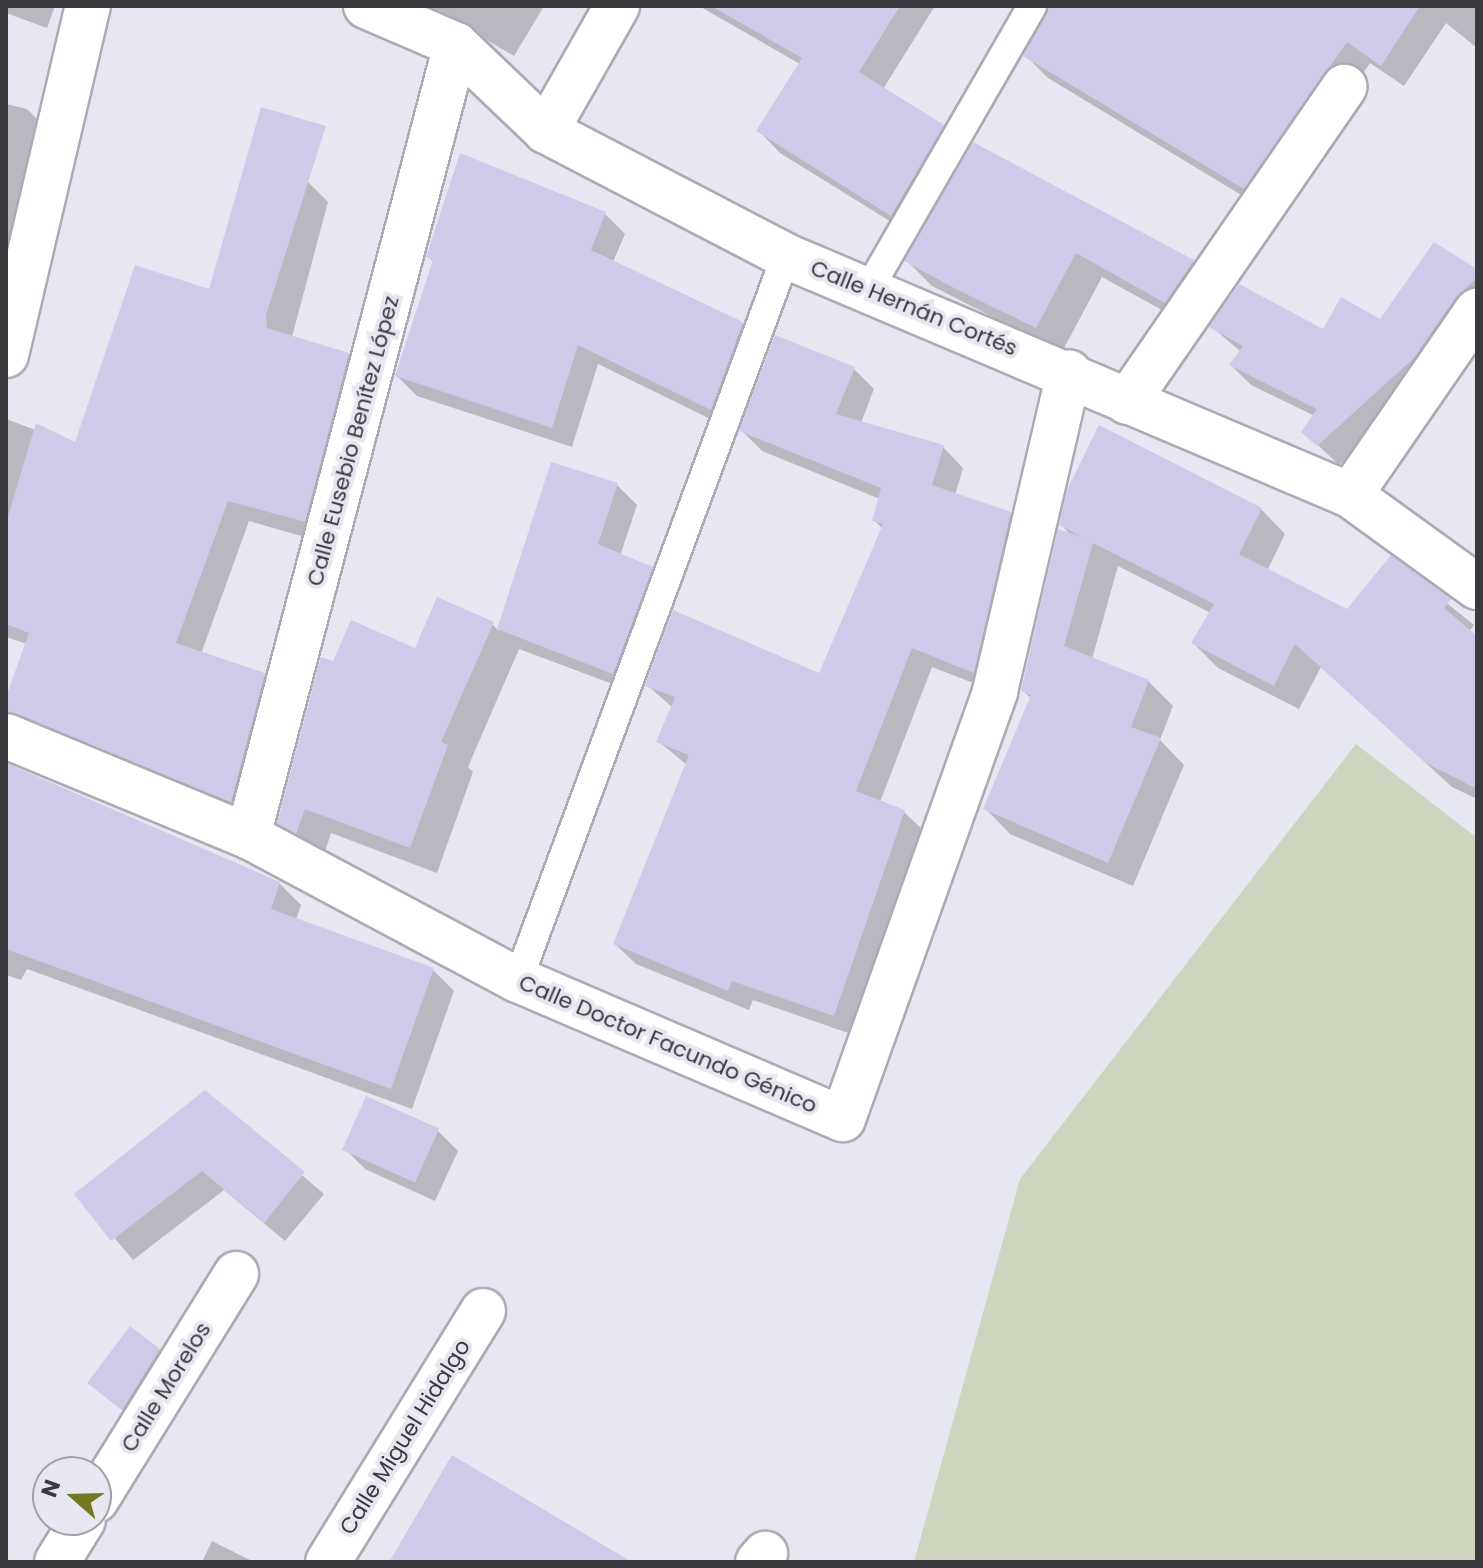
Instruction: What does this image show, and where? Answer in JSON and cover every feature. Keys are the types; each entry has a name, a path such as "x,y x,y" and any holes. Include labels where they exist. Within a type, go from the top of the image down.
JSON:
{"street":[{"path":"6,355 88,6"},
{"name":"Calle Hernán Cortés","path":"366,6 456,45 546,131 786,256 870,287 1069,372 1127,402 1350,495 1477,587"},
{"path":"546,131 617,6"},
{"name":"Calle Eusebio Benítez López","path":"248,836 456,45"},
{"path":"1127,402 1344,87"},
{"path":"1350,495 1477,311"},
{"name":"Calle Doctor Facundo Génico","path":"6,736 248,836 518,980 843,1119 995,691 1069,372"},
{"name":"Calle Morelos","path":"112,1474 236,1274"},
{"name":"Calle Miguel Hidalgo","path":"328,1562 483,1311"},
{"path":"57,1562 73,1536"}],"lane":[{"path":"870,287 1032,6"},
{"path":"518,980 786,256"}],"green space":[{"path":"1356,744 1477,838 1477,1562 914,1562 1020,1179"}],"building":[{"path":"711,6 900,6 859,72 944,125 891,216 756,131 802,58"},
{"path":"1049,6 1420,6 1381,66 1347,42 1244,189 1023,56"},
{"path":"261,107 326,126 266,315 267,328 349,353 305,522 228,501 176,643 265,673 231,802 6,712 6,697 29,633 6,624 6,523 36,423 75,442 135,265 209,289"},
{"path":"973,142 1194,260 1165,303 1076,253 1036,328 904,261"},
{"path":"460,153 606,212 591,250 743,322 711,410 578,345 552,428 395,376 433,260 426,257"},
{"path":"1434,242 1477,269 1477,278 1456,297 1414,358 1317,446 1301,432 1317,409 1229,365 1243,346 1209,327 1239,284 1323,329 1341,297 1380,319"},
{"path":"775,335 855,367 836,414 944,445 932,485 1011,512 974,673 912,648 856,791 905,810 834,1016 732,981 728,991 613,944 689,755 656,742 675,697 645,686 673,610 819,673 883,524 872,521 881,488 739,431"},
{"path":"1099,425 1262,508 1239,554 1347,609 1391,555 1451,599 1444,608 1477,636 1477,789 1426,763 1295,644 1274,686 1191,643 1214,604 1093,543 1064,646 1149,680 1131,727 1161,738 1108,863 983,809 1031,695 1021,691 1058,529 1082,537 1059,525 1067,490"},
{"path":"551,462 618,483 598,544 653,567 613,674 497,629"},
{"path":"437,597 494,622 441,742 448,745 410,848 305,809 296,834 277,823 321,657 333,661 351,620 415,648"},
{"path":"6,763 280,882 271,909 434,968 391,1089 6,949"},
{"path":"205,1090 305,1172 264,1223 202,1171 111,1241 74,1194"},
{"path":"366,1096 439,1129 415,1182 342,1150"},
{"path":"130,1326 160,1349 122,1410 87,1383"},
{"path":"452,1455 632,1562 389,1562"}]}
